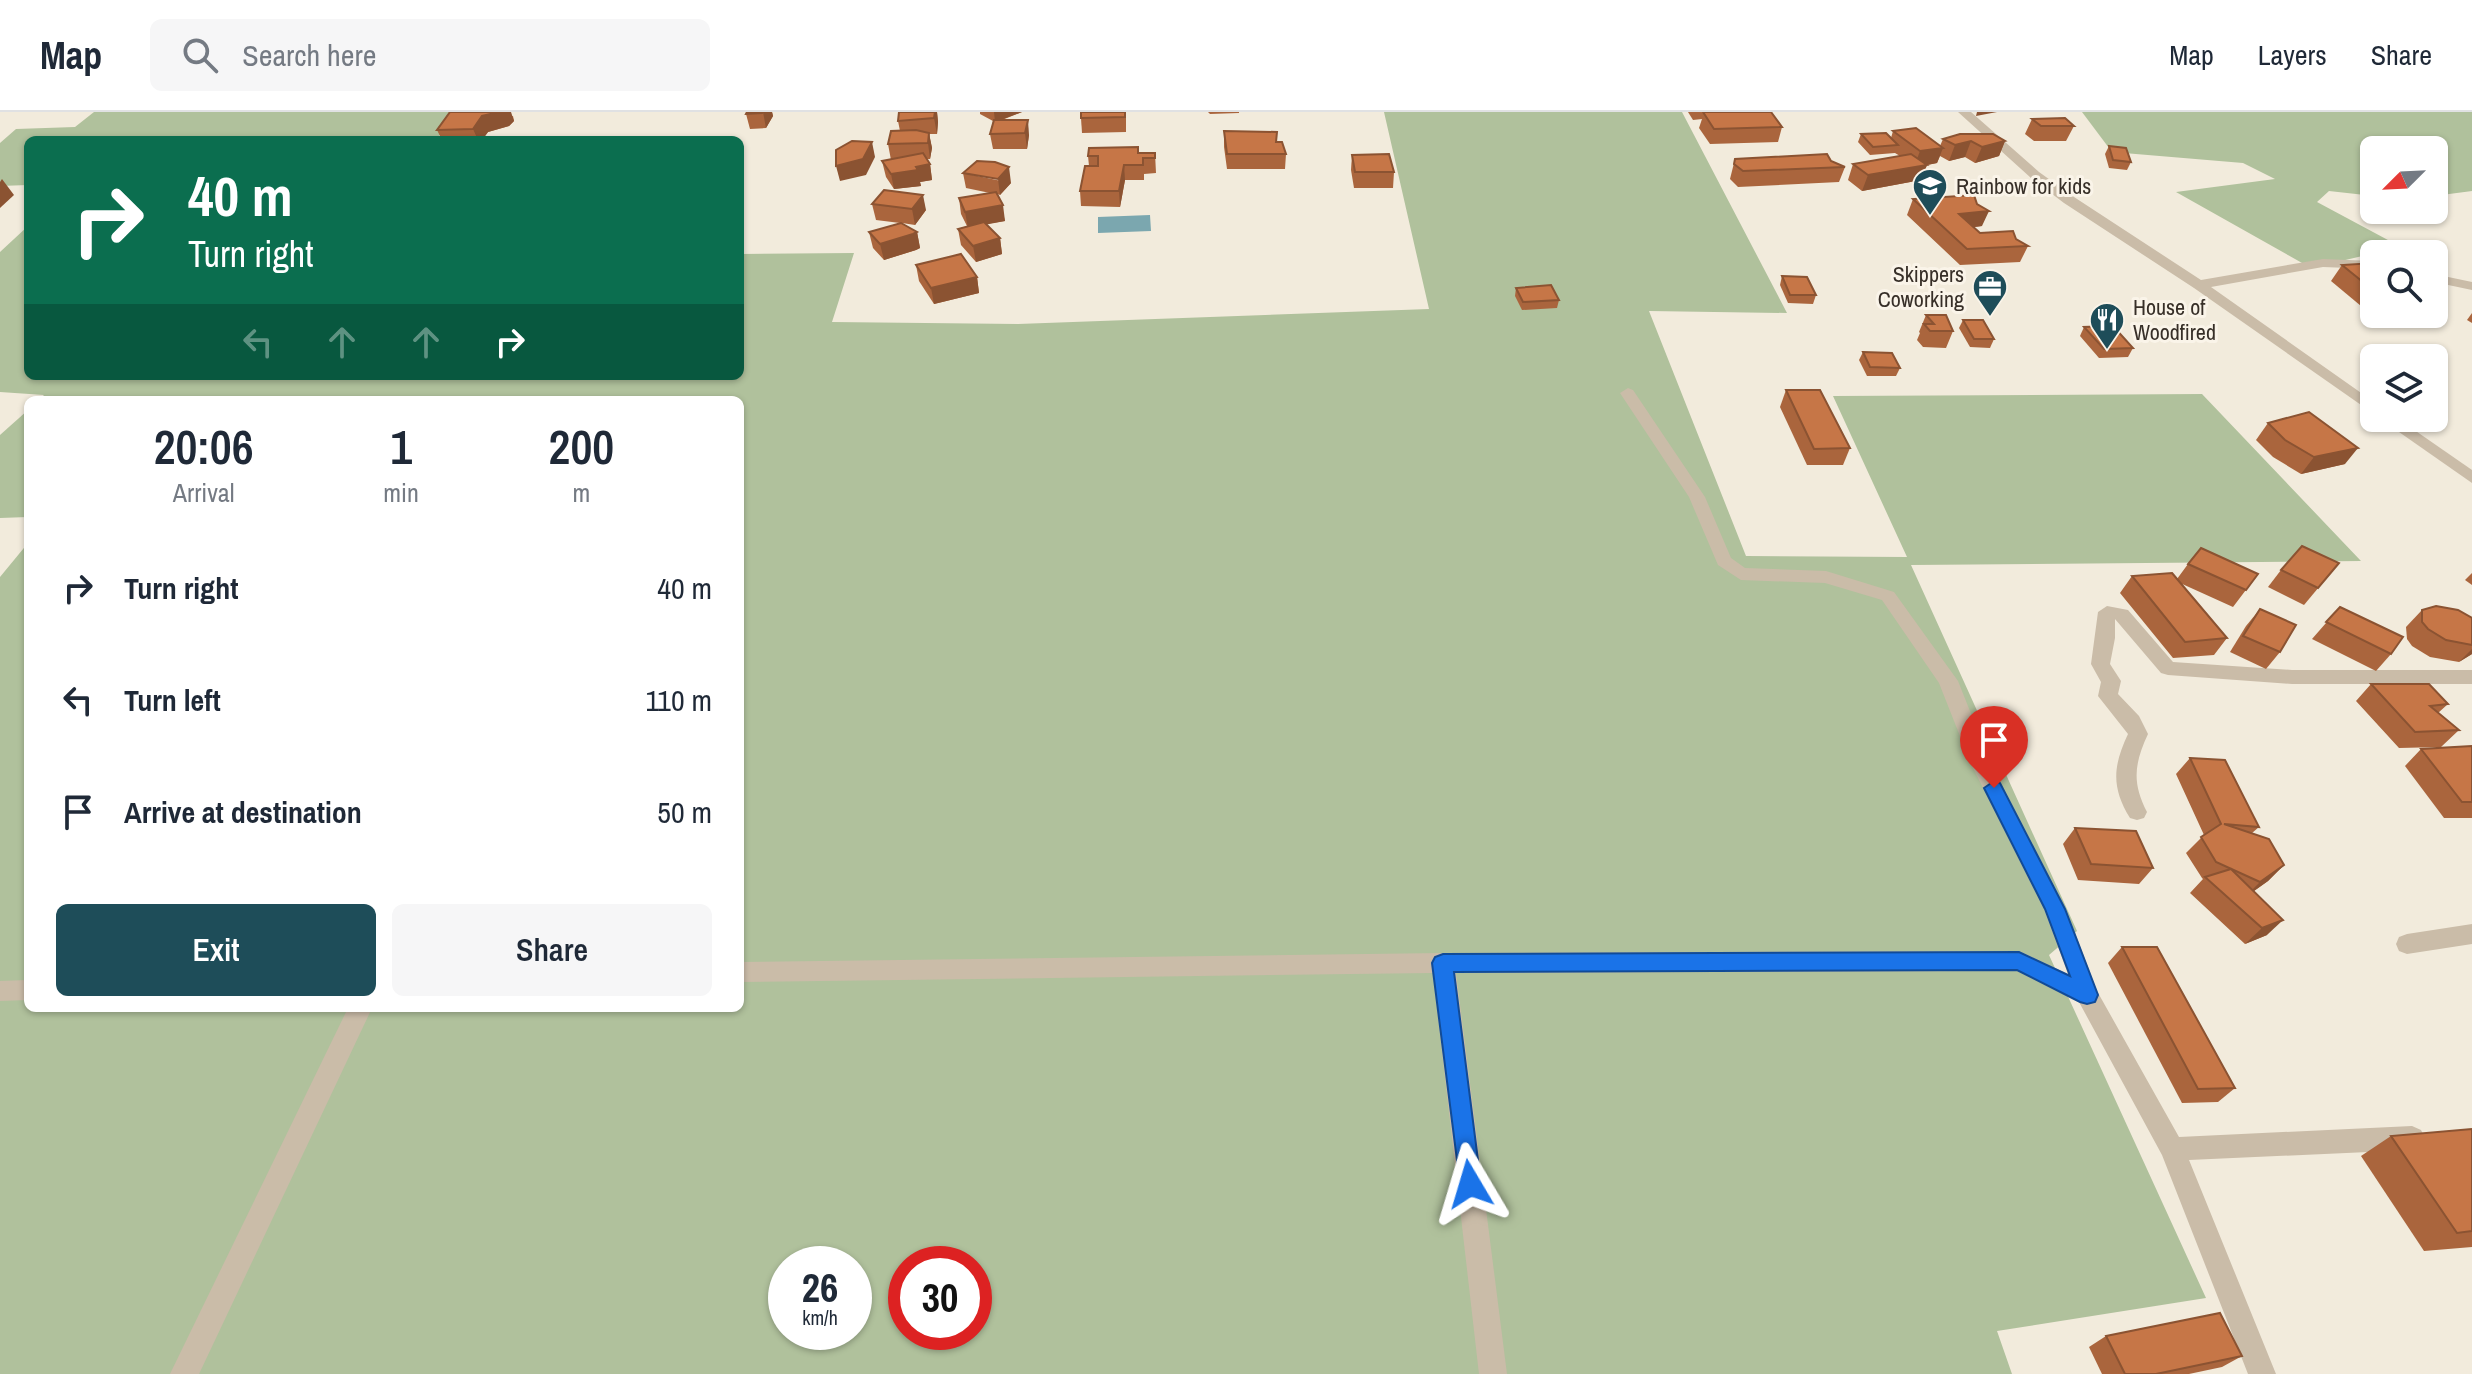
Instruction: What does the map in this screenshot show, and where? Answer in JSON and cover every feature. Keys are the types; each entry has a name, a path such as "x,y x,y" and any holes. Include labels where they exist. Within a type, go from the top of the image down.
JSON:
{"street":[{"path":"1964,112 2069,200 2199,285 2360,399"},
{"path":"2199,285 2323,263 2360,264"},
{"path":"2448,281 2472,286"},
{"path":"1628,393 1697,497 1724,561 1741,574 1826,577 1888,596 1948,681 1981,764 2055,909 2087,995 2172,1149 2262,1374"},
{"path":"2407,432 2472,478"},
{"path":"2137,812 2127,797 2122,774 2138,734 2132,721 2108,696 2111,681 2102,672 2099,659 2106,638 2103,622 2107,612 2122,614 2168,668 2292,677 2472,677"},
{"path":"2407,944 2472,934"},
{"path":"744,972 1443,963 2019,961 2087,995"},
{"path":"1443,963 1493,1374"},
{"path":"0,991 24,990"},
{"path":"184,1374 358,1012"},
{"path":"2172,1149 2440,1137"}],"green space":[{"path":"94,112 458,112 439,136 24,136 24,185 0,186 0,143 16,129 75,127"},
{"path":"1384,112 1682,112 1787,313 1649,311 1746,556 1907,557 1833,396 2202,394 2361,561 1911,565 2077,931 2049,955 2206,1298 1997,1331 2012,1374 0,1374 0,577 24,548 24,1012 744,1012 744,396 43,396 0,392 0,252 24,230 24,380 744,380 744,254 854,253 832,322 1018,324 1429,309"},
{"path":"2082,112 2472,112 2472,191 2448,194 2448,136 2360,136 2360,194 2329,191 2317,202 2388,240 2360,240 2360,257 2311,268 2176,192 2275,179 2243,163 2112,152"},
{"path":"24,414 24,517 0,518 0,435"}],"water":[{"path":"1150,215 1151,231 1098,233 1098,217"}],"building":[{"path":"450,112 499,112 482,116 473,129 437,130"},
{"path":"899,112 935,112 934,118 898,121"},
{"path":"1081,112 1125,112 1125,117 1081,118"},
{"path":"1703,112 1771,112 1782,127 1714,129"},
{"path":"2065,118 2074,126 2041,126 2032,119"},
{"path":"994,120 1028,120 1025,133 990,134"},
{"path":"1916,128 1943,148 1920,151 1893,131"},
{"path":"891,131 929,133 928,143 888,144"},
{"path":"1224,131 1277,132 1276,142 1282,142 1286,154 1227,154"},
{"path":"1886,133 1898,145 1873,147 1861,134"},
{"path":"1960,134 1993,134 2005,141 1982,147 1971,141 1955,145 1943,139"},
{"path":"852,141 872,142 863,159 836,166 836,150"},
{"path":"2109,146 2126,148 2131,162 2113,160"},
{"path":"1138,147 1138,153 1155,153 1155,158 1143,158 1143,165 1124,165 1119,191 1080,191 1085,166 1098,166 1098,156 1088,156 1089,148"},
{"path":"923,153 930,164 916,167 918,170 891,174 882,161"},
{"path":"1389,154 1394,172 1355,172 1352,155"},
{"path":"1827,154 1831,161 1845,167 1743,171 1734,164 1735,159"},
{"path":"1911,154 1927,165 1868,175 1853,164"},
{"path":"977,161 1009,167 998,179 963,173"},
{"path":"884,190 923,195 912,209 872,204"},
{"path":"996,192 1003,205 965,212 959,198"},
{"path":"1974,195 1977,204 1989,211 1959,214 1980,233 2013,231 2016,239 2028,246 1967,249 1913,199"},
{"path":"984,222 1000,238 973,246 958,229"},
{"path":"901,223 917,232 880,244 869,232"},
{"path":"961,254 977,277 931,288 916,265"},
{"path":"2360,264 2360,280 2342,265"},
{"path":"1782,276 1807,277 1816,295 1790,295"},
{"path":"1551,285 1559,300 1523,302 1516,288"},
{"path":"1926,315 1946,315 1953,331 1930,331 1924,324 1934,324"},
{"path":"1963,320 1983,320 1994,339 1974,339"},
{"path":"2113,326 2133,348 2104,349 2084,327"},
{"path":"1863,352 1892,353 1900,368 1870,367"},
{"path":"1786,390 1820,390 1850,448 1814,449"},
{"path":"2309,412 2358,448 2314,457 2285,440 2268,423"},
{"path":"2302,546 2339,563 2318,588 2281,570"},
{"path":"2201,548 2258,574 2246,590 2188,564"},
{"path":"2172,573 2227,638 2185,642 2132,576"},
{"path":"2436,606 2458,610 2472,618 2472,645 2446,640 2428,629 2422,622 2422,610"},
{"path":"2340,607 2403,637 2391,654 2326,622"},
{"path":"2260,609 2296,625 2280,652 2243,636"},
{"path":"2371,684 2429,684 2448,704 2430,706 2459,730 2415,732"},
{"path":"2472,746 2472,802 2462,802 2421,749"},
{"path":"2190,758 2225,760 2259,827 2224,824 2269,839 2284,865 2260,882 2216,862 2201,837 2221,824"},
{"path":"2075,828 2136,831 2153,868 2091,864"},
{"path":"2231,869 2283,920 2262,928 2205,877"},
{"path":"2122,947 2157,947 2235,1088 2198,1089"},
{"path":"2472,1129 2472,1231 2457,1233 2391,1136"},
{"path":"2220,1313 2242,1356 2156,1374 2125,1374 2106,1336"}],"place":[{"name":"Rainbow for kids","path":"1930,217"},
{"name":"Skippers Coworking","path":"1990,318"},
{"name":"House of Woodfired","path":"2107,351"}],"route":[{"path":"1470,1184 1443,963 2019,961 2087,995 2055,909 1994,788"}]}
